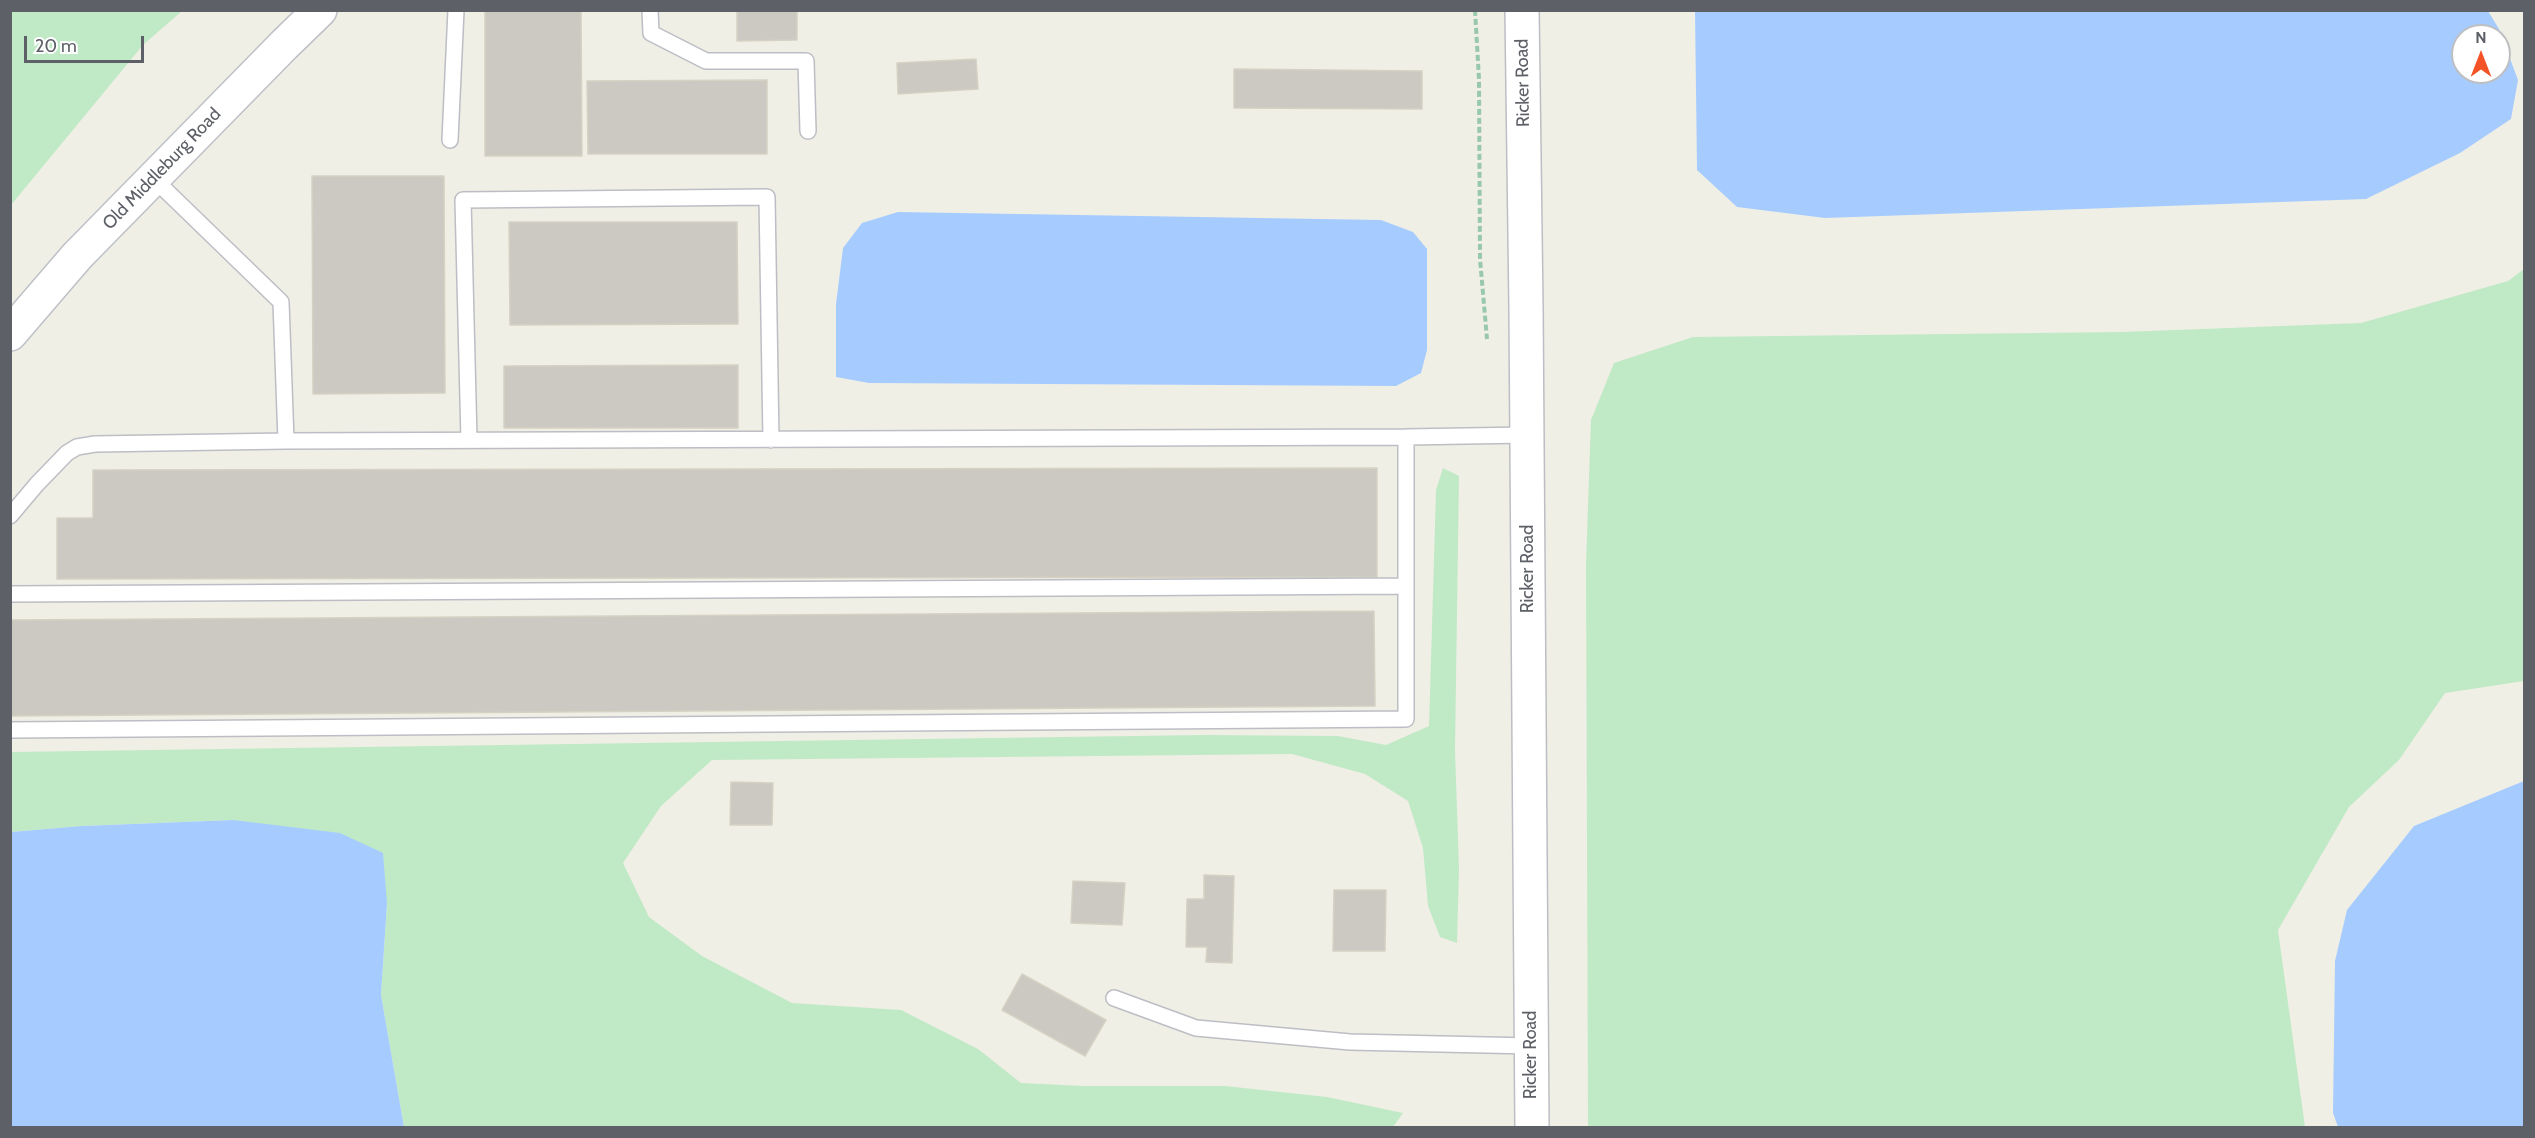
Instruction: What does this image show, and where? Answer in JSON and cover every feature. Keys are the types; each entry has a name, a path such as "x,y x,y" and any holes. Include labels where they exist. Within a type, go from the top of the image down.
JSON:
{"street":[{"name":"Old Middleburg Road","path":"10,334 77,256 320,10"},
{"name":"Ricker Road","path":"1522,10 1532,1128"}],"lane":[{"path":"450,140 456,10"},
{"path":"650,10 651,33 706,61 806,61 808,131"},
{"path":"153,178 281,302 286,441"},
{"path":"469,440 463,200 755,197 767,197 771,440"},
{"path":"10,516 67,453 77,447 95,444 1527,435"},
{"path":"10,730 1406,719 1406,437"},
{"path":"10,594 1406,586"},
{"path":"1114,998 1196,1028 1350,1042 1531,1046"}],"green space":[{"path":"11,10 182,11 143,45 11,205"},
{"path":"2524,269 2524,681 2445,693 2399,760 2349,807 2278,930 2305,1127 1588,1127 1586,563 1591,420 1614,363 1693,337 2122,332 2361,323 2508,281"},
{"path":"1443,468 1459,476 1455,750 1459,869 1457,943 1440,937 1428,906 1423,848 1408,801 1365,774 1292,754 712,760 661,806 623,863 649,917 702,956 792,1003 901,1010 978,1049 1021,1083 1083,1086 1225,1086 1327,1097 1403,1113 1393,1127 404,1127 381,995 387,903 233,820 82,826 11,832 11,752 1203,735 1338,736 1386,745 1429,726 1436,490"}],"water":[{"path":"1695,11 2488,11 2496,24 2451,24 2451,84 2511,84 2511,61 2518,80 2511,119 2460,153 2366,199 1825,218 1737,207 1697,170"},
{"path":"898,212 1381,220 1413,232 1427,249 1427,350 1421,373 1396,386 869,383 836,377 836,304 843,248 862,223"},
{"path":"2524,781 2524,1127 2338,1127 2333,1113 2335,961 2347,910 2414,826"},
{"path":"233,820 340,833 383,853 387,903 381,995 404,1127 11,1127 11,832 82,826"}],"building":[{"path":"485,10 581,10 582,156 485,156"},
{"path":"737,10 797,10 797,40 737,41"},
{"path":"976,59 978,89 898,94 897,63"},
{"path":"1234,69 1422,71 1422,109 1234,108"},
{"path":"767,80 767,154 588,154 587,81"},
{"path":"312,176 444,176 445,393 313,394"},
{"path":"509,222 737,222 738,324 510,325"},
{"path":"738,365 738,428 504,428 504,366"},
{"path":"1377,468 1377,577 57,579 57,518 93,518 93,470"},
{"path":"1374,611 1375,706 10,716 10,620"},
{"path":"731,782 773,783 772,825 730,825"},
{"path":"1204,875 1234,876 1232,963 1206,962 1207,947 1186,947 1187,899 1204,899"},
{"path":"1073,881 1125,883 1122,925 1071,923"},
{"path":"1334,890 1386,890 1385,951 1333,951"},
{"path":"1022,974 1106,1020 1085,1056 1002,1010"}]}
